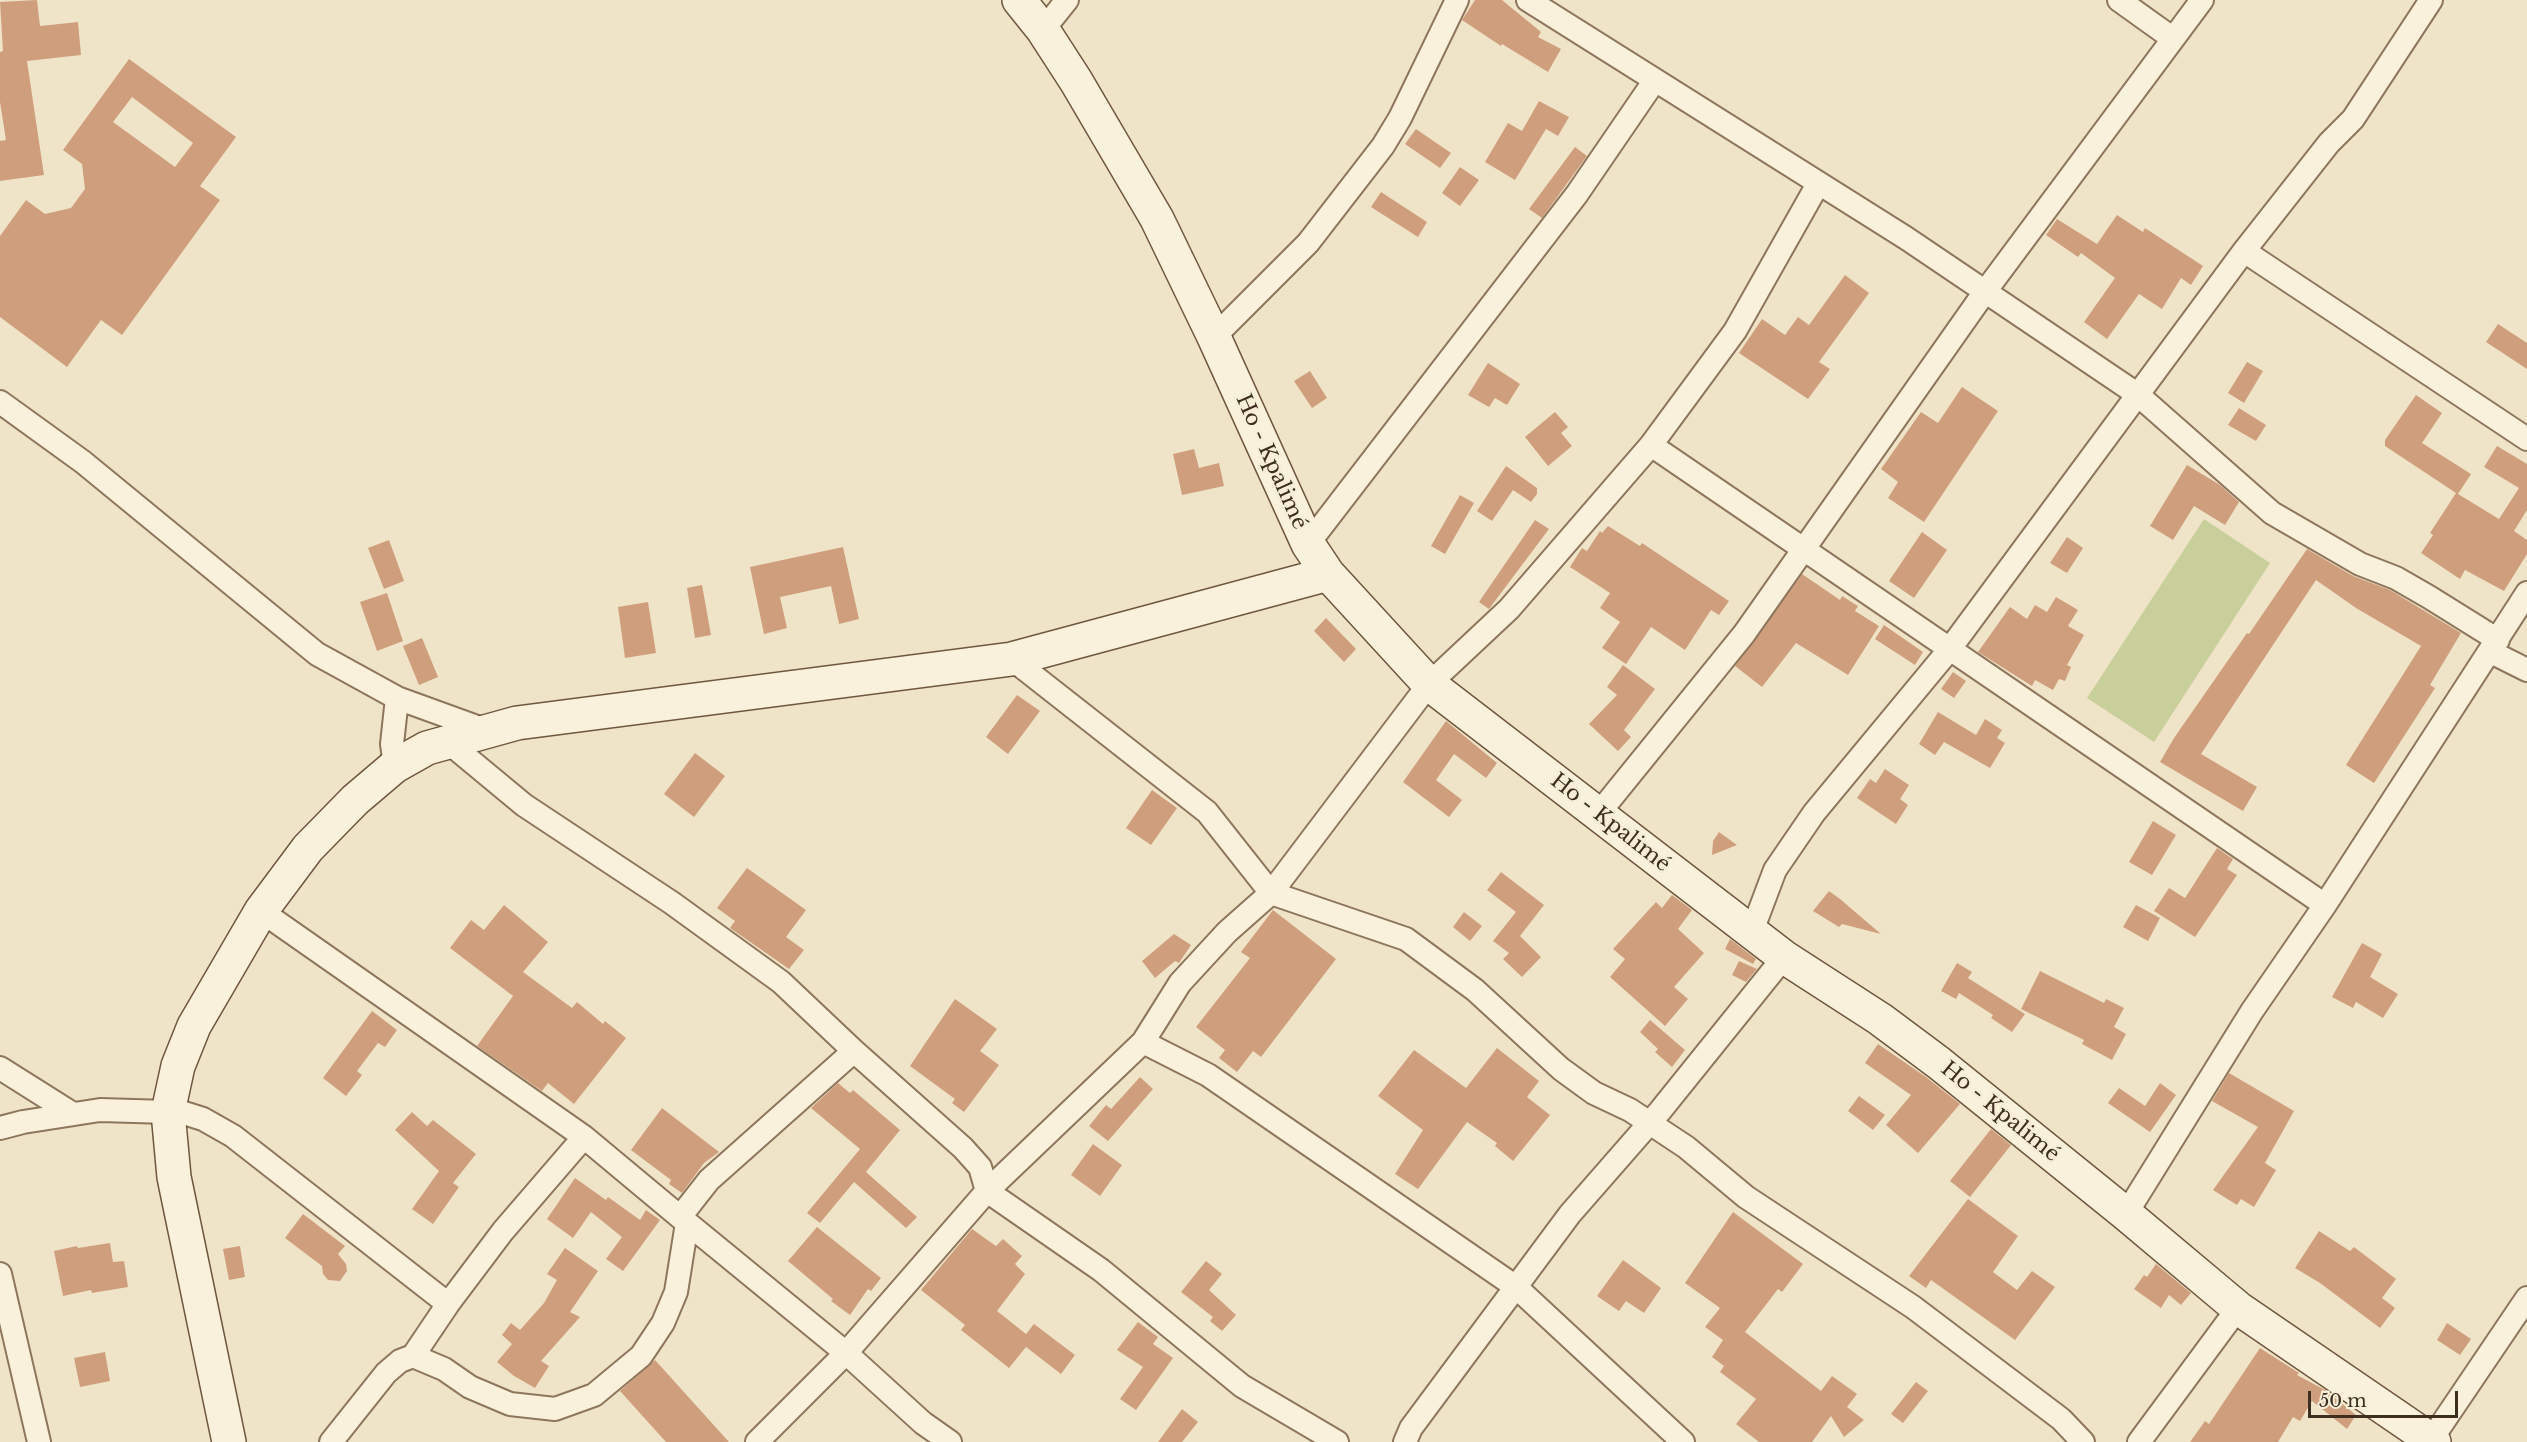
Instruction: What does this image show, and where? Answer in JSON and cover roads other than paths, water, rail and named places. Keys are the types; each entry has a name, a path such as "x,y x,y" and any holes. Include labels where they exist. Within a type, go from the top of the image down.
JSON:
{"main road":[{"name":"Ho - Kpalimé","path":"1019,0 1043,30 1076,81 1157,219 1214,337 1308,544 1328,574 1429,684 1784,957 1880,1019 1930,1056 2126,1214 2238,1308 2432,1441"},
{"path":"229,1442 174,1177 168,1112 178,1066 194,1026 261,911 308,848 355,800 394,766 427,748 518,723 1012,659 1328,574"}],"street":[{"path":"1043,30 1067,0"},
{"path":"1214,337 1308,243 1383,146 1400,118 1457,0"},
{"path":"1528,0 1906,238 1984,293 2138,394 2272,513 2360,564 2412,587 2527,670"},
{"path":"2119,0 2172,38"},
{"path":"1599,813 1744,634 1984,293 2202,0"},
{"path":"1752,931 1775,870 1814,813 1949,650 2244,251 2330,142 2352,119 2431,0"},
{"path":"1308,544 1577,194 1655,80"},
{"path":"757,1442 846,1353 987,1191 1143,1042 1180,983 1227,932 1271,893 1429,684 1509,609 1651,445 1734,331 1818,184"},
{"path":"2244,251 2527,439"},
{"path":"0,402 83,462 317,654 397,698 489,731"},
{"path":"1651,445 2325,905"},
{"path":"2126,1214 2252,1011 2325,905 2495,646 2527,593"},
{"path":"1012,659 1207,812 1271,893 1406,939 1475,990 1561,1069 1594,1093 1648,1122 1686,1147 1746,1197 1913,1307 2061,1419 2083,1442"},
{"path":"394,766 392,744 397,698"},
{"path":"448,742 524,805 672,903 781,982 963,1148 980,1167 987,1191 1101,1270 1242,1386 1337,1442"},
{"path":"261,911 585,1137 846,1353 923,1423 950,1442"},
{"path":"1405,1442 1411,1428 1570,1214 1660,1111 1784,957"},
{"path":"1143,1042 1208,1075 1516,1287 1683,1442"},
{"path":"413,1356 444,1369 470,1387 510,1404 555,1409 594,1395 641,1356 663,1323 676,1292 683,1220 717,1173 854,1051"},
{"path":"0,1068 73,1114"},
{"path":"0,1128 23,1122 100,1110 168,1112 203,1119 233,1136 448,1304"},
{"path":"331,1442 386,1373 400,1361 413,1356 448,1304 503,1231 585,1137"},
{"path":"0,1274 39,1442"},
{"path":"2432,1441 2527,1298"},
{"path":"2139,1442 2238,1308"}]}
